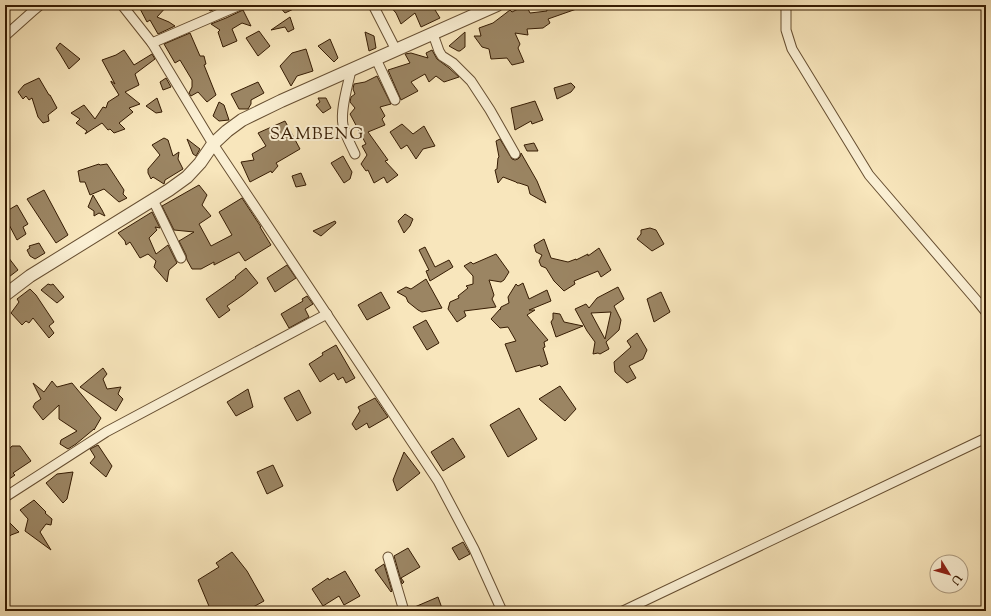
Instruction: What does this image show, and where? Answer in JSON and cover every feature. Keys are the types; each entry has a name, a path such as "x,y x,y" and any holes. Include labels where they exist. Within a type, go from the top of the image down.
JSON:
{"street":[{"path":"5,36 40,5"},
{"path":"122,5 152,43 213,144 438,481 474,549 502,611"},
{"path":"152,43 240,5"},
{"path":"373,5 396,50"},
{"path":"5,294 30,276 188,177 213,144 227,131 257,112 496,5"},
{"path":"786,5 786,30 792,49 869,174 986,312"},
{"path":"432,34 442,56 453,63 471,81 490,110 515,154"},
{"path":"376,59 395,100"},
{"path":"351,70 344,106 343,124 356,154"},
{"path":"153,200 181,258"},
{"path":"5,497 106,432 327,314"},
{"path":"623,611 986,438"},
{"path":"388,557 404,611"}],"building":[{"path":"138,5 168,5 157,17 175,26 158,34 150,20 147,22"},
{"path":"206,5 220,5 221,7 210,11"},
{"path":"278,5 302,5 285,13"},
{"path":"389,5 432,5 440,18 421,27 415,13 401,24 396,13"},
{"path":"526,5 530,13 547,11 546,5 585,6 548,19 550,23 543,28 527,29 528,35 515,33 520,44 518,48 524,62 512,65 507,58 491,59 489,49 482,47 474,36 481,36 479,28 493,23 510,10 512,12"},
{"path":"243,10 251,26 242,23 232,29 237,41 223,47 218,32 220,30 211,24"},
{"path":"290,17 294,29 288,32 285,27 271,30"},
{"path":"259,31 270,46 258,56 246,38"},
{"path":"365,32 374,36 376,48 369,51"},
{"path":"465,32 465,47 458,51 449,46"},
{"path":"190,33 200,56 204,56 206,64 204,65 216,95 207,102 198,92 191,96 189,93 192,87 192,80 180,60 175,63 164,44"},
{"path":"330,39 338,58 334,62 318,46"},
{"path":"60,43 80,59 69,69 56,48"},
{"path":"306,49 313,71 297,76 291,86 280,66 292,53"},
{"path":"124,50 134,65 152,54 155,59 135,74 139,85 125,92 140,104 129,108 133,112 119,123 125,129 114,133 110,129 108,130 102,123 85,134 87,131 76,123 80,119 71,113 84,105 95,119 103,107 106,108 108,102 119,95 111,82 115,84 102,60 116,55"},
{"path":"432,50 437,59 459,77 444,82 436,76 429,82 425,74 411,82 418,91 401,100 388,70 410,63 405,54 411,53 428,58 426,53"},
{"path":"377,76 391,104 380,107 385,116 382,119 385,125 368,132 388,160 385,161 398,175 387,183 384,177 374,183 368,170 366,171 361,164 367,155 362,146 366,144 350,114 355,108 350,102 351,97 355,94 353,89 354,84 365,82"},
{"path":"39,78 57,108 48,115 49,121 43,123 38,117 32,98 29,100 26,96 23,99 18,92 24,85"},
{"path":"166,78 171,87 163,90 160,82"},
{"path":"258,82 264,93 251,100 251,104 248,109 239,109 231,94"},
{"path":"571,83 575,87 571,92 557,99 554,88"},
{"path":"157,98 162,112 156,113 146,106"},
{"path":"318,98 326,98 331,108 323,113 316,105 320,102"},
{"path":"535,101 543,120 532,124 531,121 515,130 511,108"},
{"path":"219,102 224,105 229,120 219,121 213,116"},
{"path":"285,121 300,149 276,163 278,166 272,173 271,171 250,182 241,162 254,160 252,154 266,146 258,133"},
{"path":"402,124 413,134 424,126 435,146 423,149 416,159 407,145 401,149 390,132"},
{"path":"164,138 168,140 173,156 179,152 178,159 183,169 165,180 164,184 153,177 151,179 148,169 160,155 152,145"},
{"path":"187,139 200,149 196,156 193,154"},
{"path":"500,139 512,159 518,159 521,153 537,181 546,203 530,194 528,186 503,177 498,183 495,170 497,169 499,157 496,141"},
{"path":"534,143 538,151 527,151 524,145"},
{"path":"343,156 352,172 350,179 344,183 331,163"},
{"path":"99,164 107,164 124,190 123,194 127,198 119,202 104,189 90,195 85,182 80,182 78,171"},
{"path":"301,173 306,185 296,187 292,176"},
{"path":"199,185 207,195 202,205 211,216 199,224 211,246 232,235 219,212 242,198 271,245 245,261 239,252 214,265 214,262 201,269 192,269 179,241 194,232 174,230 162,206"},
{"path":"44,190 68,235 56,243 27,199"},
{"path":"93,195 105,216 99,213 94,216 94,211 88,207"},
{"path":"17,205 28,224 23,227 26,234 17,240 5,217 5,212"},
{"path":"152,212 160,228 155,227 157,230 149,238 156,254 168,245 177,263 169,270 167,282 154,267 156,261 148,254 140,258 130,242 126,245 125,241 118,233"},
{"path":"405,214 413,219 410,226 404,233 398,221"},
{"path":"335,221 336,223 321,236 313,231"},
{"path":"650,228 656,230 664,244 652,251 637,239 641,234 641,230"},
{"path":"544,239 551,258 568,262 588,254 588,256 599,248 611,270 601,277 598,271 574,281 575,284 564,291 554,281 546,268 541,266 539,261 542,255 536,252 534,245"},
{"path":"39,243 45,253 35,259 30,256 27,250 30,248 29,246"},
{"path":"425,247 435,267 449,260 453,267 430,281 426,271 429,270 419,250"},
{"path":"5,253 18,270 5,280"},
{"path":"496,254 509,272 501,282 489,280 494,295 492,299 496,307 464,311 466,316 457,322 448,309 450,302 459,298 458,296 468,288 466,286 473,284 473,276 464,266 471,262 473,264"},
{"path":"287,265 296,278 275,292 267,278"},
{"path":"246,268 258,283 227,306 230,310 219,318 206,299 236,278 235,277"},
{"path":"426,279 442,308 422,312 408,302 406,297 397,292 406,287 411,289"},
{"path":"523,283 529,299 547,290 551,301 529,310 535,310 527,315 548,340 544,342 545,347 543,348 548,364 541,367 540,365 516,372 505,344 516,341 508,327 500,328 491,319 501,307 509,303 508,297 516,284 518,286"},
{"path":"48,284 53,284 64,297 57,303 41,290"},
{"path":"618,287 624,299 614,306 621,320 619,330 606,342 609,349 600,354 593,354 595,342 575,309 586,304 589,308 597,298","holes":["611,312 605,339 591,313"]},
{"path":"30,289 36,295 54,322 49,326 54,333 49,338 33,318 29,323 26,321 22,325 11,313 19,302 17,299"},
{"path":"381,292 390,308 367,320 358,305"},
{"path":"661,292 670,312 654,322 647,299"},
{"path":"307,296 313,304 305,309 309,317 289,328 281,314 303,301 302,299"},
{"path":"553,313 560,314 564,322 583,326 556,337 551,322 553,319"},
{"path":"426,320 439,343 427,350 413,327"},
{"path":"637,333 647,350 643,359 629,366 636,378 627,383 615,372 614,362 631,347 627,341"},
{"path":"336,345 355,378 346,383 343,377 338,380 334,373 320,382 309,364 323,355 322,353"},
{"path":"103,368 107,374 103,379 107,389 121,387 118,394 123,399 116,411 80,387"},
{"path":"52,381 57,387 72,383 101,418 94,430 68,449 60,444 61,440 77,431 59,419 59,405 43,420 33,407 35,403 41,399 33,383 44,392"},
{"path":"560,386 576,409 565,421 539,399"},
{"path":"248,389 253,407 236,416 227,402"},
{"path":"299,390 311,413 297,421 284,398"},
{"path":"375,398 388,417 369,428 367,423 356,430 352,424 360,411 358,407"},
{"path":"519,408 537,439 508,457 490,425"},
{"path":"453,438 465,457 443,471 431,452"},
{"path":"98,445 112,466 106,477 90,463 95,457 90,449"},
{"path":"12,446 20,446 31,461 13,473 15,475 5,482 5,454"},
{"path":"404,452 420,473 397,491 393,480"},
{"path":"273,465 283,486 267,494 257,472"},
{"path":"73,472 67,499 63,503 46,483 57,474"},
{"path":"34,500 52,519 51,525 46,524 40,532 51,550 25,531 28,519 20,510"},
{"path":"5,518 19,532 11,535 5,541"},
{"path":"463,542 470,554 459,560 452,548"},
{"path":"408,548 420,567 401,578 404,582 402,584 394,556"},
{"path":"232,552 247,571 264,601 246,611 211,611 198,580 219,567 216,563"},
{"path":"384,564 392,591 391,592 375,570"},
{"path":"345,571 360,596 344,605 339,596 323,606 312,589 328,578 329,580"},
{"path":"438,597 443,611 410,611 410,609"}],"district":[{"name":"SAMBENG","path":"317,135"}]}
